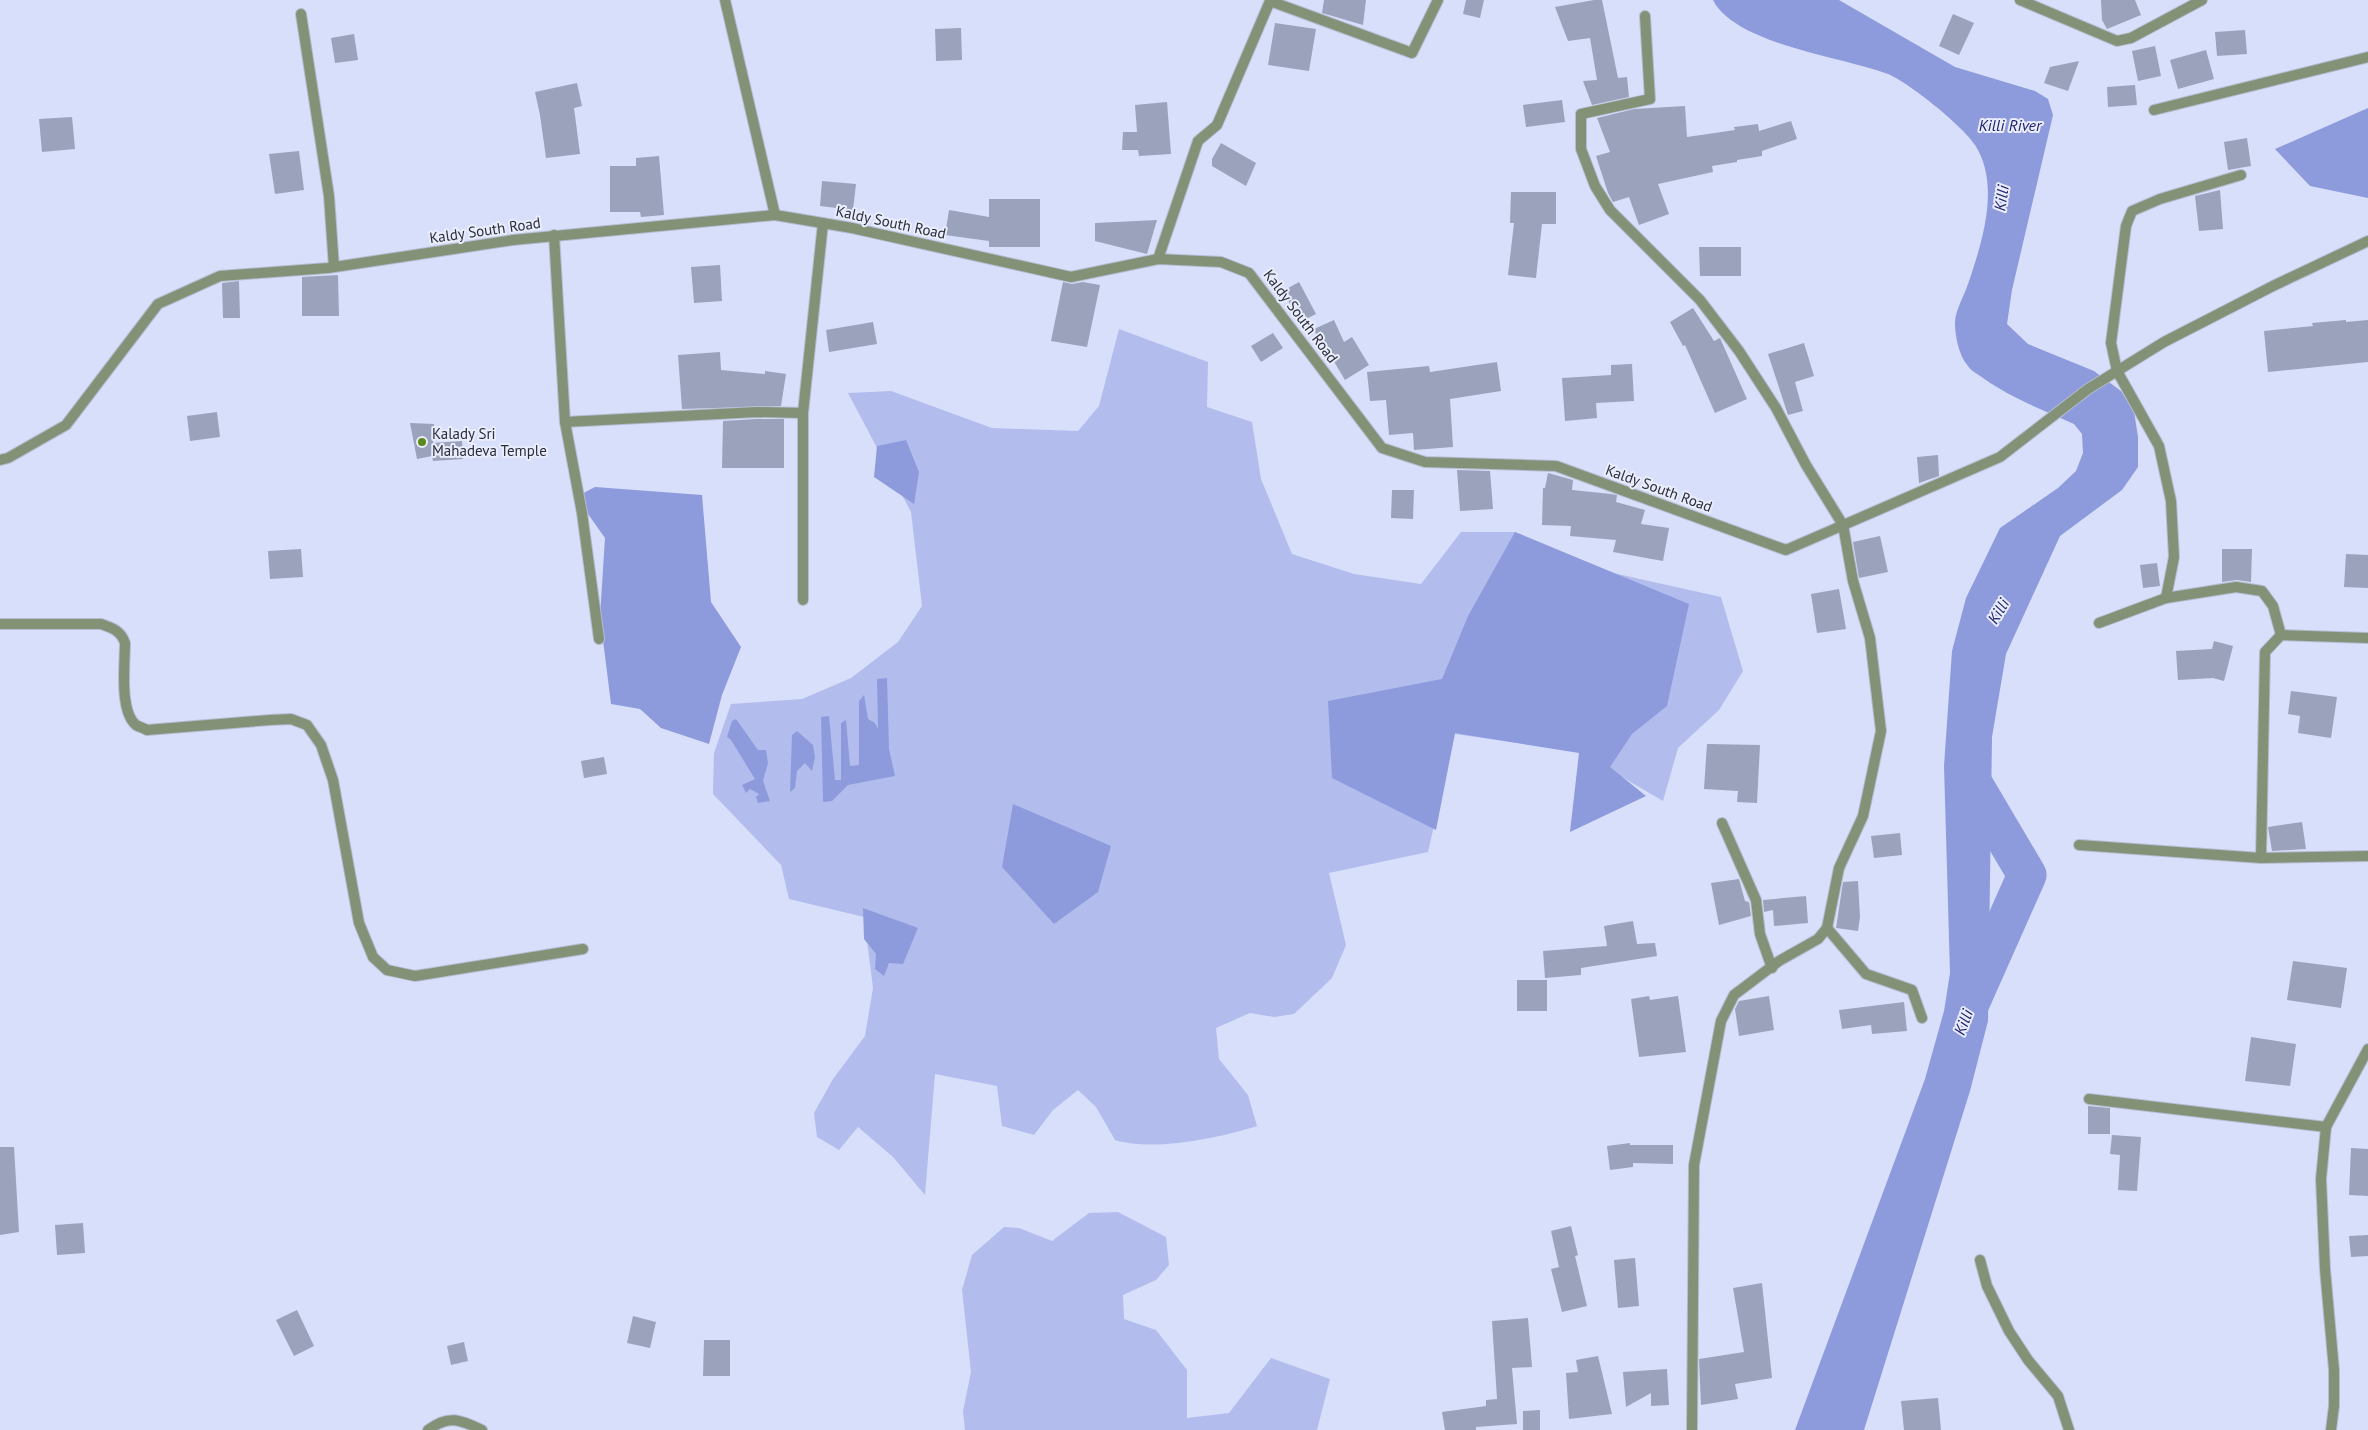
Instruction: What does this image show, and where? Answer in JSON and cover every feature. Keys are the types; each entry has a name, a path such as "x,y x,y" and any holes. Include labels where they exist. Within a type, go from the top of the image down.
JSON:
{"street":[{"path":"725,0 775,215"},
{"path":"1158,259 1198,141 1217,125 1269,1 1412,52 1438,0"},
{"path":"2020,0 2117,42 2131,38 2202,0"},
{"path":"301,14 329,196 334,267"},
{"path":"1645,16 1650,99 1580,114 1581,149 1595,186 1610,210 1700,300 1739,351 1776,408 1806,465 1843,525 1853,582 1870,638 1881,731 1863,816 1839,868 1827,928 1818,939 1734,995 1721,1021 1706,1092 1694,1165 1692,1430"},
{"path":"2154,110 2368,57"},
{"path":"2166,598 2174,556 2171,501 2159,446 2117,371 2111,343 2126,226 2132,211 2160,199 2241,175"},
{"name":"Kaldy South Road","path":"0,460 8,458 66,425 158,304 220,276 334,267 554,235 775,215 823,223 1071,277 1158,259 1221,262 1249,274 1382,448 1402,457 1425,462 1556,466 1786,550 2000,457 2071,402 2117,371 2197,325 2368,241"},
{"path":"803,600 803,413 823,223"},
{"path":"554,235 565,422 582,514 599,639"},
{"path":"565,422 757,412 803,413"},
{"path":"2099,623 2166,598 2236,587 2262,591 2273,606 2281,635"},
{"path":"0,624 101,624 113,627 122,635 125,643 125,699 129,714 136,724 147,730 291,719 307,725 321,745 333,780 359,923 373,957 387,970 415,976 583,949"},
{"path":"2261,858 2265,652 2281,635 2368,638"},
{"path":"1722,823 1756,900 1760,934 1772,968"},
{"path":"2080,845 2261,858 2368,856"},
{"path":"1827,928 1866,974 1912,990 1922,1018"},
{"path":"2331,1430 2334,1406 2334,1370 2325,1269 2321,1179 2326,1127 2368,1049"},
{"path":"2089,1099 2326,1127"},
{"path":"1980,1260 1987,1286 2009,1331 2028,1360 2058,1396 2069,1430"},
{"path":"428,1430 437,1423 458,1419 482,1430"}],"shaded area":[{"path":"1119,329 1208,362 1207,407 1252,422 1261,479 1292,554 1354,574 1421,584 1461,532 1515,532 1613,573 1721,597 1743,671 1719,710 1678,748 1663,801 1579,752 1455,734 1428,852 1329,873 1346,945 1332,978 1294,1014 1274,1017 1250,1013 1216,1028 1219,1059 1248,1095 1257,1126 1205,1139 1167,1144 1148,1145 1115,1140 1096,1107 1078,1090 1053,1110 1034,1135 1002,1126 997,1086 935,1074 925,1195 893,1157 858,1127 839,1150 817,1137 814,1113 833,1079 865,1036 873,988 864,917 789,899 781,865 713,794 714,753 731,704 802,699 851,678 898,642 922,606 911,512 848,393 891,391 992,428 1078,431 1099,406"},
{"path":"1118,1212 1166,1237 1169,1265 1156,1280 1123,1295 1124,1319 1156,1330 1187,1370 1187,1418 1229,1413 1271,1358 1330,1379 1317,1430 965,1430 963,1411 971,1372 962,1290 972,1255 1004,1227 1019,1228 1052,1241 1089,1213"}],"water":[{"name":"Killi River","path":"1713,0 1839,0 1955,67 2035,91 2048,99 2053,115 2012,290 2007,324 2028,344 2094,371 2121,391 2134,411 2138,437 2138,467 2122,490 2060,536 2006,654 1992,737 1988,1021 1970,1091 1864,1430 1795,1430 1925,1079 1944,1011 1950,973 1944,766 1952,651 1966,598 2000,528 2058,488 2076,471 2083,453 2082,434 2074,424 2016,398 1973,371 1965,362 1958,346 1955,318 1979,251 1988,196 1987,178 1983,161 1969,137 1935,105 1888,74 1767,39 1744,28 1725,15"},
{"path":"2368,108 2368,198 2310,186 2275,149"},
{"path":"906,440 919,472 914,504 874,477 877,446"},
{"path":"595,487 702,495 711,602 741,647 722,695 709,744 661,728 640,709 611,704 600,616 605,538 576,497"},
{"path":"1515,532 1689,604 1667,706 1632,734 1610,767 1646,796 1570,832 1579,753 1455,733 1436,830 1332,778 1328,701 1442,679 1468,616"},
{"path":"887,678 889,749 895,776 848,785 832,801 823,802 821,717 829,716 835,780 841,780 841,723 846,720 850,766 859,765 859,701 864,695 868,719 875,723 878,729 877,679"},
{"path":"736,719 758,750 766,750 768,763 763,781 770,801 758,803 756,797 759,794 750,789 746,793 742,785 755,779 731,740 727,737 732,721"},
{"path":"797,731 813,745 815,757 812,771 805,763 797,771 795,788 790,792 792,735"},
{"path":"1013,804 1111,846 1098,892 1054,924 1002,867"},
{"path":"863,908 918,928 903,964 889,963 884,976 875,969 876,954 864,939"}],"building":[{"path":"1324,0 1366,0 1363,25 1322,13"},
{"path":"1466,0 1484,0 1480,18 1463,14"},
{"path":"1602,0 1618,78 1627,77 1629,97 1592,105 1583,81 1597,80 1590,38 1568,41 1555,7"},
{"path":"2101,0 2135,0 2141,15 2107,29 2102,20"},
{"path":"1953,14 1974,23 1959,55 1939,46"},
{"path":"1275,23 1316,29 1309,71 1268,65"},
{"path":"961,28 962,60 936,61 935,29"},
{"path":"2245,30 2247,54 2217,56 2215,32"},
{"path":"354,34 358,60 335,63 331,38"},
{"path":"2155,46 2161,76 2138,81 2132,51"},
{"path":"2206,50 2214,79 2178,89 2170,60"},
{"path":"2079,61 2068,91 2044,83 2050,67"},
{"path":"577,83 582,106 574,108 580,154 546,158 535,92"},
{"path":"2135,85 2137,105 2108,107 2107,87"},
{"path":"1562,100 1565,122 1526,127 1523,105"},
{"path":"1167,102 1171,154 1139,156 1138,150 1122,150 1123,132 1137,132 1135,105"},
{"path":"1685,106 1687,137 1735,130 1734,127 1758,124 1759,131 1791,121 1797,139 1762,151 1762,156 1712,166 1713,172 1658,184 1669,214 1639,225 1629,197 1613,202 1608,193 1596,156 1610,152 1597,118 1634,109"},
{"path":"72,117 75,149 42,152 39,119"},
{"path":"2247,138 2251,166 2228,170 2224,142"},
{"path":"1221,143 1256,163 1246,186 1212,166 1212,159"},
{"path":"299,151 304,190 275,194 269,154"},
{"path":"659,156 664,215 641,217 640,212 610,212 610,166 636,166 636,158"},
{"path":"822,181 856,184 853,210 820,206"},
{"path":"2220,190 2223,229 2199,231 2195,196"},
{"path":"1511,192 1556,192 1556,224 1542,224 1536,278 1508,275 1514,223 1510,223"},
{"path":"989,199 1040,199 1040,247 989,247 989,241 945,235 949,210 989,217"},
{"path":"1157,220 1147,254 1095,241 1095,223"},
{"path":"1699,247 1741,247 1741,276 1700,276"},
{"path":"720,265 722,301 694,303 691,267"},
{"path":"338,275 339,316 302,316 302,277"},
{"path":"239,281 240,318 223,318 222,283"},
{"path":"1063,282 1072,284 1083,282 1100,285 1087,347 1051,341"},
{"path":"1299,282 1316,314 1300,322 1283,291"},
{"path":"1693,308 1714,341 1720,338 1747,399 1715,413 1685,345 1683,346 1670,322"},
{"path":"1334,320 1344,342 1352,337 1369,365 1345,380 1326,348 1323,350 1314,329"},
{"path":"2346,320 2346,322 2368,320 2368,362 2268,372 2264,331 2313,326 2312,323"},
{"path":"873,322 877,344 829,352 826,330"},
{"path":"1273,333 1283,348 1261,362 1251,346"},
{"path":"1804,343 1814,376 1795,382 1803,411 1788,415 1768,354"},
{"path":"720,352 721,370 765,374 765,371 786,374 781,406 682,409 678,355"},
{"path":"1497,362 1501,391 1450,399 1453,447 1414,450 1413,433 1389,435 1386,400 1370,401 1367,372 1429,366 1430,372"},
{"path":"1632,364 1634,401 1596,403 1597,418 1565,421 1562,378 1611,375 1611,365"},
{"path":"217,412 220,437 190,441 187,416"},
{"path":"784,419 784,468 722,468 723,421"},
{"path":"410,423 434,424 433,443 462,441 463,459 433,461 432,456 417,459"},
{"path":"1938,455 1939,476 1919,483 1917,457"},
{"path":"1457,470 1490,471 1493,509 1460,511"},
{"path":"1548,473 1573,480 1572,490 1617,495 1616,502 1645,510 1641,524 1669,528 1663,561 1613,552 1616,540 1570,536 1571,526 1542,525 1543,488 1545,488"},
{"path":"1392,490 1414,490 1413,519 1391,518"},
{"path":"1880,536 1888,572 1859,578 1853,542"},
{"path":"301,549 303,577 270,579 268,551"},
{"path":"2222,549 2252,549 2251,582 2237,580 2222,582"},
{"path":"2346,554 2368,555 2368,588 2344,587"},
{"path":"2157,563 2160,586 2143,588 2140,565"},
{"path":"1839,589 1846,629 1817,633 1811,594"},
{"path":"2214,641 2233,646 2224,681 2213,678 2178,680 2176,651 2212,649"},
{"path":"2291,691 2337,697 2331,738 2298,733 2300,716 2288,714"},
{"path":"1707,744 1760,745 1757,803 1737,802 1738,791 1704,789"},
{"path":"604,757 607,774 584,778 581,761"},
{"path":"2302,822 2306,849 2272,851 2268,827"},
{"path":"1900,833 1902,855 1874,858 1871,836"},
{"path":"1739,879 1745,901 1749,902 1751,916 1719,925 1711,883"},
{"path":"1858,881 1860,917 1858,931 1836,928 1843,882"},
{"path":"1806,896 1808,923 1774,926 1773,910 1764,912 1763,900"},
{"path":"1633,921 1637,944 1655,943 1657,956 1581,968 1581,975 1545,978 1543,951 1607,946 1604,926"},
{"path":"2293,961 2347,968 2341,1008 2287,1000"},
{"path":"1517,980 1547,980 1547,1011 1517,1011"},
{"path":"1649,996 1650,1000 1678,996 1686,1052 1639,1057 1631,999"},
{"path":"1769,996 1774,1030 1739,1036 1735,1009 1739,1001"},
{"path":"1904,1002 1907,1031 1872,1034 1871,1025 1842,1029 1839,1010"},
{"path":"2251,1037 2296,1044 2290,1086 2245,1081"},
{"path":"2088,1106 2110,1108 2110,1134 2088,1134"},
{"path":"2112,1135 2141,1137 2137,1191 2118,1190 2120,1155 2110,1154"},
{"path":"1630,1143 1630,1145 1673,1145 1673,1164 1633,1163 1633,1167 1610,1170 1607,1146"},
{"path":"0,1147 14,1147 19,1232 0,1235"},
{"path":"2351,1148 2368,1149 2368,1196 2349,1195"},
{"path":"83,1223 85,1253 57,1255 55,1225"},
{"path":"1571,1226 1578,1255 1575,1256 1587,1306 1562,1312 1551,1269 1559,1267 1551,1231"},
{"path":"2368,1235 2368,1256 2351,1257 2349,1236"},
{"path":"1635,1258 1639,1306 1618,1308 1614,1260"},
{"path":"1762,1283 1772,1378 1735,1384 1738,1399 1701,1405 1699,1359 1744,1352 1733,1288"},
{"path":"297,1310 314,1346 294,1356 276,1320"},
{"path":"633,1316 656,1322 650,1348 627,1343"},
{"path":"1528,1318 1532,1367 1512,1368 1517,1424 1476,1427 1476,1430 1445,1430 1442,1412 1486,1406 1486,1400 1497,1399 1492,1321"},
{"path":"704,1340 730,1340 730,1376 703,1376"},
{"path":"464,1342 468,1361 451,1365 447,1346"},
{"path":"1598,1356 1612,1414 1569,1419 1566,1373 1578,1372 1576,1360"},
{"path":"1667,1369 1669,1405 1651,1406 1651,1393 1626,1407 1623,1372"},
{"path":"1938,1398 1941,1430 1904,1430 1901,1401"},
{"path":"1540,1410 1540,1430 1523,1430 1523,1411"}],"waterway":[{"name":"Killi","path":"1965,770 2027,875 1967,1010"}],"place":[{"name":"Kalady Sri Mahadeva Temple","path":"422,442"}]}
